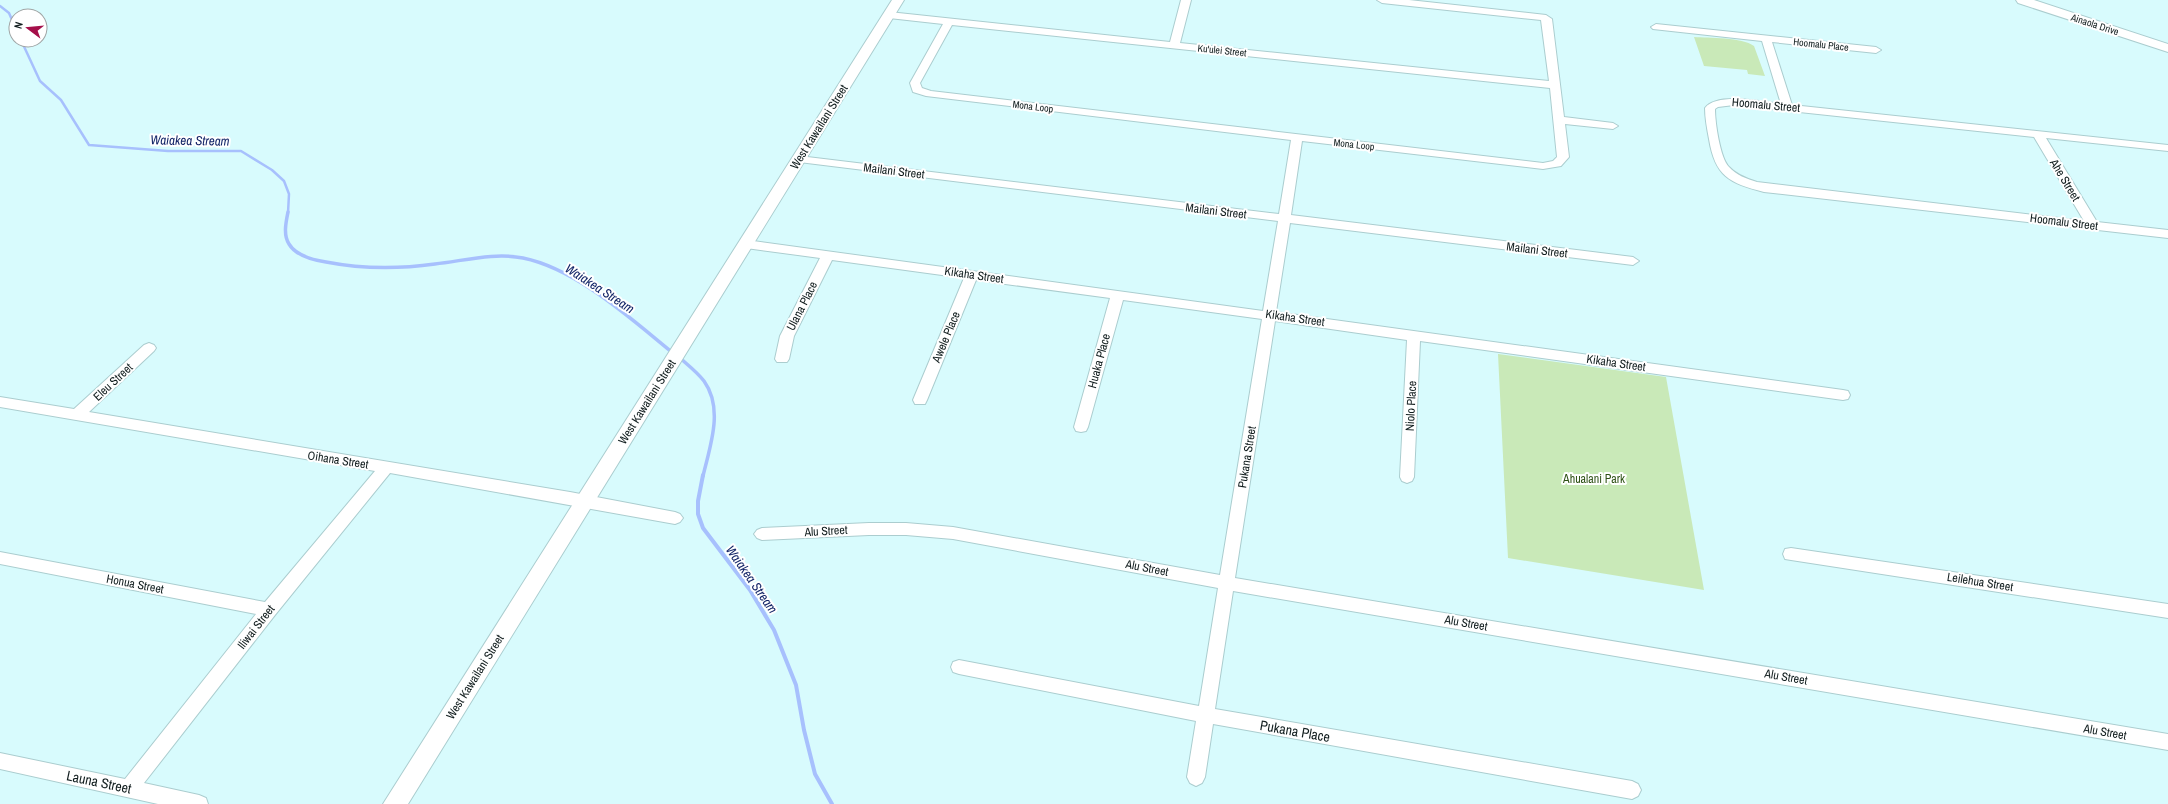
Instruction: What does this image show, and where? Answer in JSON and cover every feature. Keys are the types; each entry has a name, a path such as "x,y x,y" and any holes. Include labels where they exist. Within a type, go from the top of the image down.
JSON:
{"street":[{"name":"West Kawailani Street","path":"395,804 668,370 898,0"},
{"path":"1174,46 1186,0"},
{"name":"Mona Loop","path":"948,21 914,83 917,90 930,94 1297,138 1543,166 1557,164 1563,157 1547,19 1543,16 1382,0"},
{"name":"Ainaola Drive","path":"2022,0 2168,48"},
{"name":"Ku'ulei Street","path":"889,15 1555,85"},
{"name":"Hoomalu Place","path":"1656,27 1876,50"},
{"path":"1766,39 1787,106"},
{"name":"Hoomalu Street","path":"2168,148 1787,106 1723,102 1715,104 1710,108 1721,165 1731,174 1746,183 1764,188 2168,234"},
{"path":"1559,120 1613,126"},
{"name":"Ahe Street","path":"2038,134 2093,226"},
{"name":"Pukana Street","path":"1196,777 1205,715 1228,583 1297,138"},
{"name":"Mailani Street","path":"799,159 1285,220 1633,261"},
{"name":"Kikaha Street","path":"746,244 1843,394"},
{"name":"Ulana Place","path":"782,359 783,348 787,336 828,255"},
{"name":"Awele Place","path":"920,400 972,275"},
{"name":"Huaka Place","path":"1081,427 1118,294"},
{"name":"Niolo Place","path":"1407,477 1414,335"},
{"name":"Eleu Street","path":"77,415 149,348"},
{"name":"Oihana Street","path":"0,402 585,501 675,518"},
{"name":"Iliwai Street","path":"129,788 269,610 387,467"},
{"name":"Alu Street","path":"762,534 869,529 932,531 1228,583 2168,742"},
{"name":"Leilehua Street","path":"1791,554 2168,611"},
{"name":"Honua Street","path":"0,558 269,610"},
{"name":"Pukana Place","path":"958,667 1205,715 1632,790"},
{"name":"Launa Street","path":"0,761 199,804"}],"green space":[{"path":"1694,37 1734,39 1749,43 1754,46 1765,76 1748,74 1747,70 1704,66"},
{"name":"Ahualani Park","path":"1498,354 1666,377 1704,590 1508,558"}],"waterway":[{"name":"Waiakea Stream","path":"0,6 8,12"},
{"name":"Waiakea Stream","path":"25,48 40,81 61,100 89,145 168,151 241,151 272,170 284,181 289,194 288,213"},
{"name":"Waiakea Stream","path":"288,212 286,224 287,240 296,252 310,259 353,266 394,267 421,266 490,256 512,256 543,264 583,284 602,297 673,353"},
{"name":"Waiakea Stream","path":"680,358 704,381 710,392 713,403 714,428 703,476"},
{"name":"Waiakea Stream","path":"703,475 698,501 698,514 703,528 750,590 774,630 796,685 804,730 815,774 832,804"}]}
